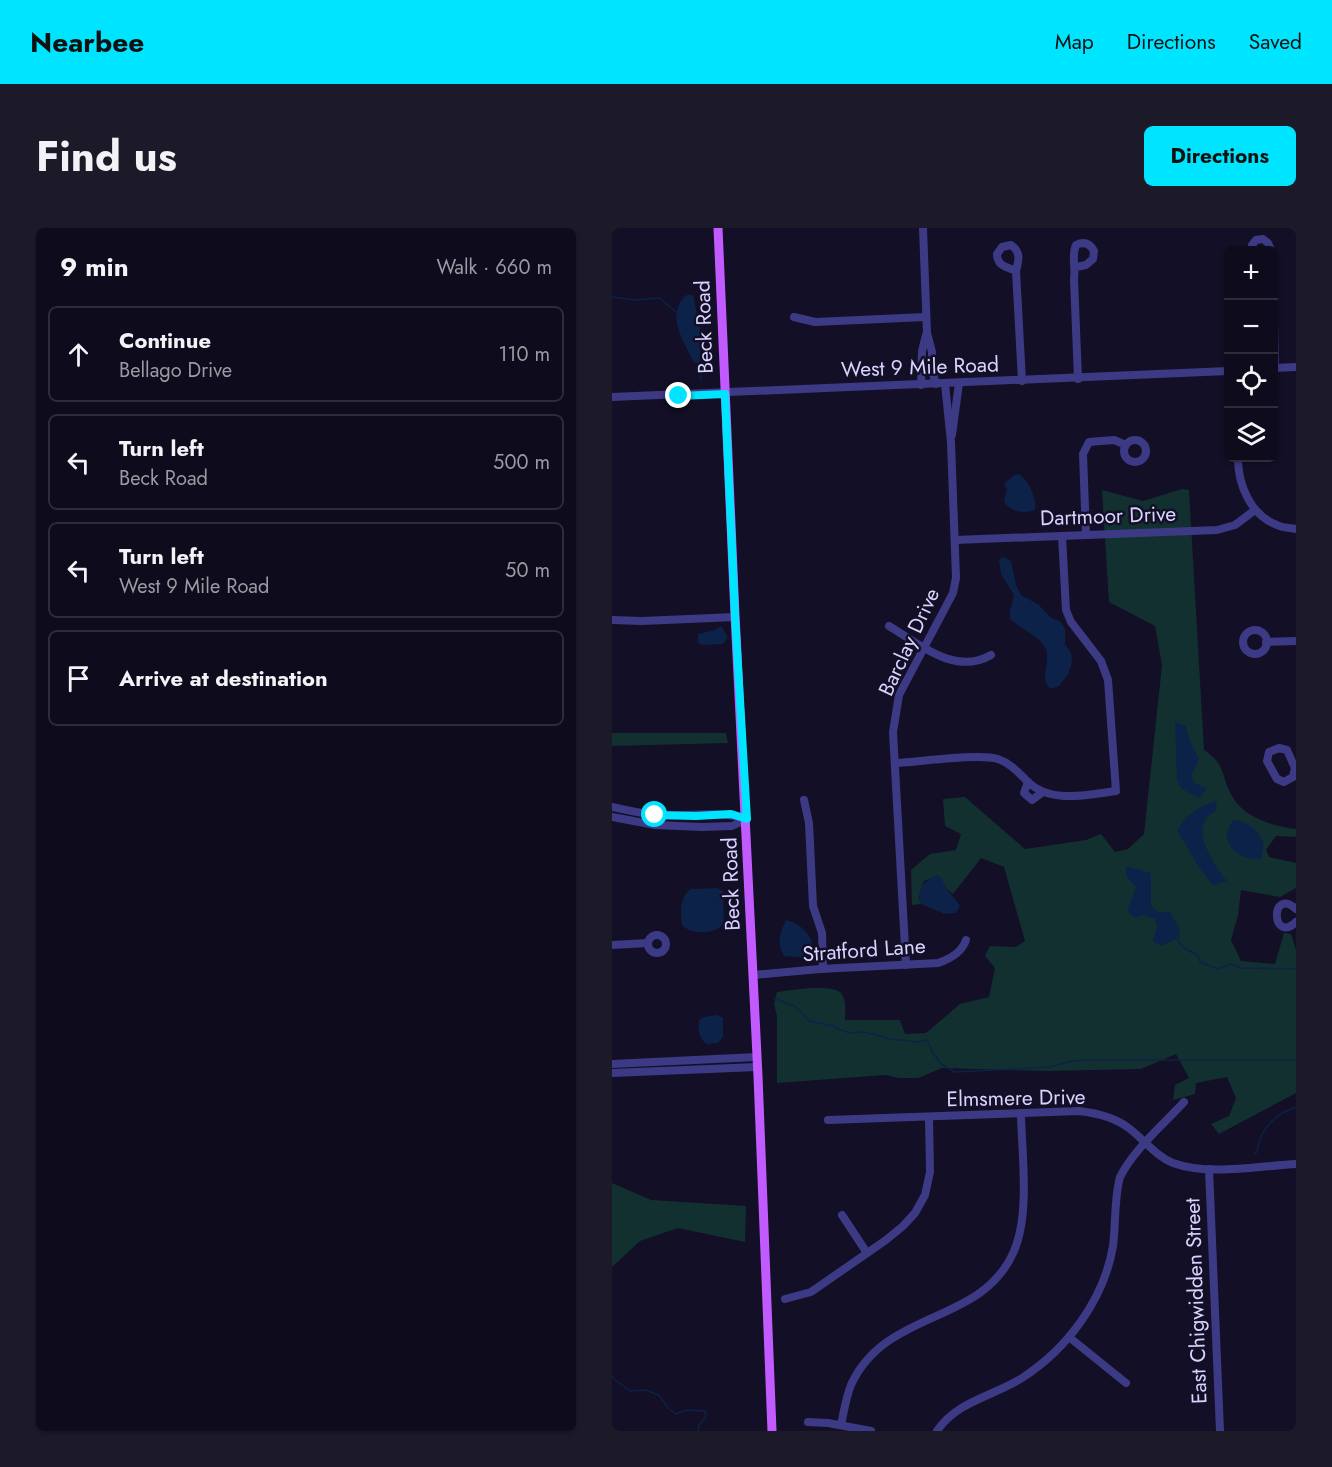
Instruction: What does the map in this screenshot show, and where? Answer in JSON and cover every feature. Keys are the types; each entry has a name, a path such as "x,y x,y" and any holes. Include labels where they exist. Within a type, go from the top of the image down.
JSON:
{"main road":[{"name":"Beck Road","path":"718,228 735,617 747,819 772,1431"}],"street":[{"path":"923,228 925,317 933,352 936,384"},
{"path":"1252,246 1256,240 1263,239 1269,246"},
{"path":"1076,267 1074,279 1078,379"},
{"path":"1016,271 1022,381"},
{"path":"794,317 815,322 925,317"},
{"path":"921,385 922,351 927,333"},
{"path":"1278,368 1296,368"},
{"name":"West 9 Mile Road","path":"612,398 1224,372"},
{"name":"Barclay Drive","path":"951,442 956,419 959,383"},
{"name":"Barclay Drive","path":"906,965 893,732 899,695 953,593 956,578 951,442 945,384"},
{"path":"1086,535 1083,454 1086,445 1089,442 1114,440 1126,445"},
{"path":"1238,462 1244,491 1255,510 1265,519 1277,525 1296,529"},
{"name":"Dartmoor Drive","path":"955,540 1217,530 1235,525 1255,510"},
{"path":"896,763 998,759 1020,772 1028,782 1043,792 1065,796 1116,791 1108,680 1101,661 1071,622 1066,610 1062,536"},
{"path":"612,620 735,617"},
{"path":"889,626 953,662 981,661 991,655"},
{"path":"1266,642 1296,640"},
{"path":"1279,748 1293,753 1294,774 1287,781 1280,781 1268,764 1267,754 1279,748"},
{"path":"1028,782 1024,792 1032,800 1043,792"},
{"path":"804,800 809,823 813,906 822,933 823,969"},
{"path":"612,807 655,815 731,814 747,819"},
{"path":"612,817 655,825 702,827 732,826 747,819"},
{"path":"1295,907 1283,905 1277,910 1276,917 1279,924 1286,927 1296,922"},
{"name":"Stratford Lane","path":"753,975 938,963 948,960 964,946 966,940"},
{"path":"612,945 648,943"},
{"path":"612,1064 757,1062"},
{"path":"612,1073 757,1062"},
{"path":"937,1431 951,1416 972,1401 1021,1379 1051,1356 1069,1337 1089,1309 1105,1275 1112,1249 1120,1177 1128,1163 1185,1102"},
{"name":"Elmsmere Drive","path":"828,1120 1021,1115 1079,1111 1118,1120 1171,1162 1191,1168 1296,1164"},
{"path":"841,1425 851,1385 863,1364 899,1333 960,1306 984,1291 1001,1274 1014,1252 1023,1215 1021,1115"},
{"path":"785,1299 811,1292 903,1226 915,1213 925,1195 930,1172 929,1118"},
{"name":"East Chigwidden Street","path":"1209,1169 1220,1431"},
{"path":"842,1215 867,1253"},
{"path":"1069,1337 1126,1383"},
{"path":"808,1422 871,1431"}],"green space":[{"path":"1182,489 1189,490 1204,750 1220,766 1228,789 1244,810 1260,820 1296,829 1296,837 1276,836 1266,850 1269,857 1296,863 1296,888 1280,897 1241,890 1238,915 1231,940 1241,961 1275,964 1284,933 1291,934 1296,950 1296,1093 1219,1134 1211,1124 1229,1116 1236,1098 1227,1077 1196,1083 1195,1094 1173,1100 1175,1085 1189,1078 1176,1054 1141,1069 1046,1071 942,1068 918,1078 885,1075 777,1083 777,1016 774,1004 777,992 809,988 835,990 840,992 844,998 845,1020 900,1020 905,1034 926,1033 960,1004 989,997 995,968 985,956 990,946 1016,947 1025,941 1004,867 981,858 953,894 943,886 937,876 924,881 919,897 921,904 912,905 911,870 930,854 956,850 961,834 945,826 943,799 965,797 1025,849 1086,840 1101,834 1115,852 1128,849 1144,834 1162,665 1155,626 1109,602 1102,490 1143,501"},
{"path":"612,733 726,733 728,743 612,746"},
{"path":"612,1183 651,1200 746,1206 745,1242 678,1228 640,1241 612,1267"}],"water":[{"path":"687,295 693,295 700,328 700,361 697,363 694,362 685,346 676,319 680,302"},
{"path":"1019,474 1031,490 1035,510 1018,511 1010,508 1004,502 1007,490 1004,484 1014,475"},
{"path":"1003,557 1011,561 1016,585 1021,595 1039,605 1050,617 1061,622 1065,629 1065,644 1071,653 1072,663 1068,674 1059,686 1051,689 1045,681 1047,655 1044,645 1010,619 1014,595 1001,574 999,560"},
{"path":"721,626 728,637 723,644 702,645 698,643 698,634 715,630"},
{"path":"1175,722 1186,726 1189,739 1199,759 1192,774 1193,782 1207,789 1199,798 1182,789 1177,781"},
{"path":"1216,801 1217,810 1206,819 1203,826 1204,842 1217,868 1227,881 1213,885 1200,869 1177,830 1194,812"},
{"path":"1233,820 1247,824 1259,834 1263,845 1261,859 1245,857 1232,848 1227,836"},
{"path":"1126,866 1151,873 1151,906 1158,912 1170,912 1179,927 1180,937 1161,946 1153,941 1157,927 1155,919 1144,915 1135,918 1127,911 1136,887 1126,876"},
{"path":"937,875 942,878 960,906 956,913 945,914 921,904 922,886"},
{"path":"717,888 723,891 724,923 721,927 710,932 697,932 682,925 681,910 684,896 691,889"},
{"path":"786,920 798,925 808,935 812,947 806,958 784,956 780,947 780,938"},
{"path":"716,1015 723,1018 723,1037 718,1043 707,1044 699,1034 699,1020"}],"waterway":[{"path":"612,297 636,300 660,298 679,315"},
{"path":"698,362 701,381"},
{"path":"1177,939 1183,947 1198,956 1200,962 1218,969 1232,964 1240,968 1296,969"},
{"path":"774,998 796,1007 809,1021 833,1026 850,1033 864,1032 891,1039 917,1042 927,1040 941,1064 955,1072 1051,1067 1072,1061 1088,1060 1296,1060"},
{"path":"1255,1153 1261,1137 1275,1118 1296,1107"},
{"path":"612,1375 630,1391 645,1390 659,1395 668,1408 676,1414 687,1410 705,1411 706,1417 699,1425 698,1431"}],"route":[{"path":"655,815 731,814 747,819 725,394 679,396"}]}
